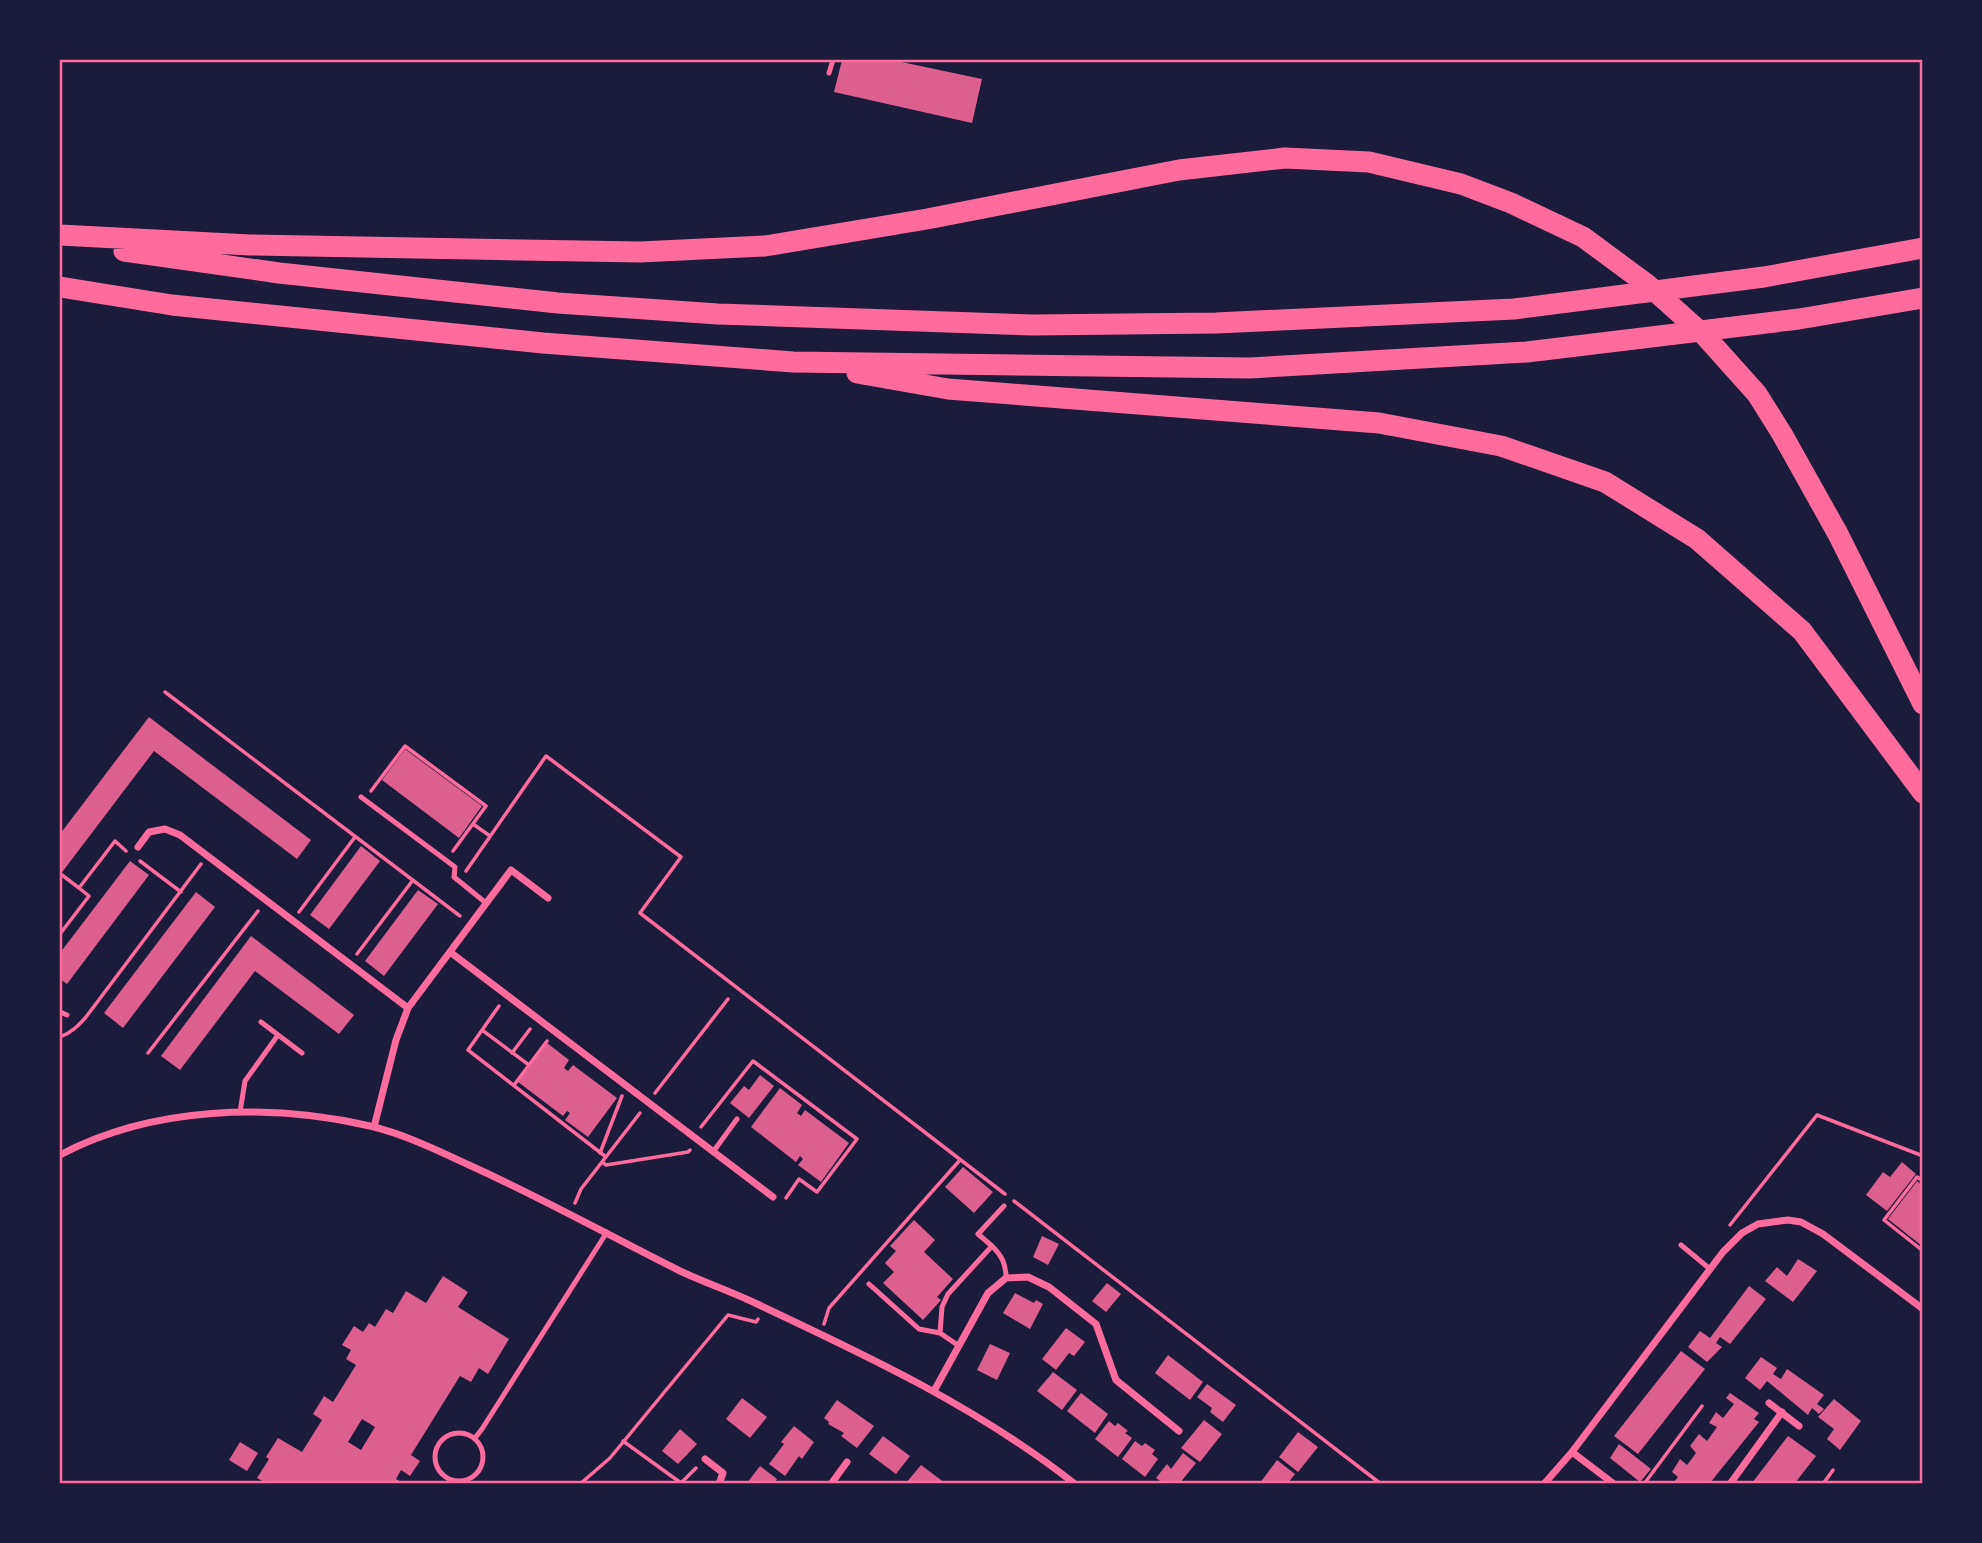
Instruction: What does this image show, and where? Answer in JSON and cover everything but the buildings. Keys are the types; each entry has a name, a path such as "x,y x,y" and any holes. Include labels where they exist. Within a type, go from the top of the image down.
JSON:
{"highway":[{"path":"60,235 250,245 640,252 765,246 927,219 1179,170 1285,158 1369,162 1461,184 1511,203 1583,237 1648,285 1705,336 1758,394 1838,534 1923,704"},
{"path":"60,242 279,273 558,303 718,314 1033,325 1216,323 1514,309 1764,277 1923,248"},
{"path":"60,287 172,304 501,339 793,362 1264,367 1527,352 1799,319 1923,298"},
{"path":"793,362 948,389 1379,423 1501,446 1605,482 1697,539 1802,631 1923,793"}],"street":[{"path":"138,847 149,832 165,829 180,835 408,1008"},
{"path":"374,1127 396,1040 408,1008 486,902 511,870 548,898"},
{"path":"450,952 773,1197"},
{"path":"60,1155 134,1127 187,1116 240,1112 304,1115 374,1127 442,1153 607,1232 680,1271 764,1308 934,1391 1035,1453 1075,1483"},
{"path":"1544,1483 1572,1451 1733,1240 1758,1224 1788,1220 1823,1234 1923,1309"},
{"path":"934,1391 988,1293 1006,1278 1028,1277 1049,1287 1096,1324 1116,1380 1179,1431"},
{"path":"1769,1403 1799,1426"},
{"path":"1730,1483 1782,1412"},
{"path":"1572,1451 1614,1483"},
{"path":"705,1459 723,1473 719,1483"},
{"path":"831,1483 847,1462"}],"lane":[{"path":"829,73 833,60"},
{"path":"363,799 455,867 454,877 486,902"},
{"path":"60,1012 67,1015"},
{"path":"261,1022 302,1053"},
{"path":"240,1112 245,1081 278,1035"},
{"path":"713,1152 737,1119"},
{"path":"1004,1206 978,1234 1003,1259 1006,1278"},
{"path":"475,1438 607,1232"},
{"path":"1681,1245 1710,1269"},
{"path":"940,1333 942,1307 948,1294 992,1246"},
{"path":"869,1284 919,1329 940,1333 959,1346"},
{"path":"451,1433 467,1433 475,1438 483,1450 482,1466 465,1480 449,1481 435,1460 439,1444 451,1433"}],"path":[{"path":"165,692 470,924"},
{"path":"363,799 405,746 486,806 446,861"},
{"path":"459,881 546,756 681,857 640,913 1381,1483"},
{"path":"473,824 490,836"},
{"path":"293,920 355,836"},
{"path":"79,888 114,841 181,892"},
{"path":"60,1037 75,1029 86,1017 207,856"},
{"path":"60,934 89,896 62,875"},
{"path":"349,964 413,880"},
{"path":"148,1053 266,900"},
{"path":"507,995 468,1050 606,1157"},
{"path":"512,1053 538,1019"},
{"path":"482,1030 529,1065"},
{"path":"514,1085 554,1031"},
{"path":"602,1162 606,1165 688,1152 695,1138 753,1061 857,1139 817,1192 799,1179 782,1204 773,1197"},
{"path":"600,1153 620,1099 629,1088"},
{"path":"1733,1240 1725,1232 1817,1115 1923,1156"},
{"path":"820,1335 829,1308 960,1160"},
{"path":"1923,1181 1917,1177 1884,1220 1923,1251"},
{"path":"580,1483 610,1458 728,1315 756,1322 764,1308"},
{"path":"1644,1483 1702,1406"},
{"path":"623,1441 681,1483 705,1459"},
{"path":"1823,1483 1833,1470"}]}
